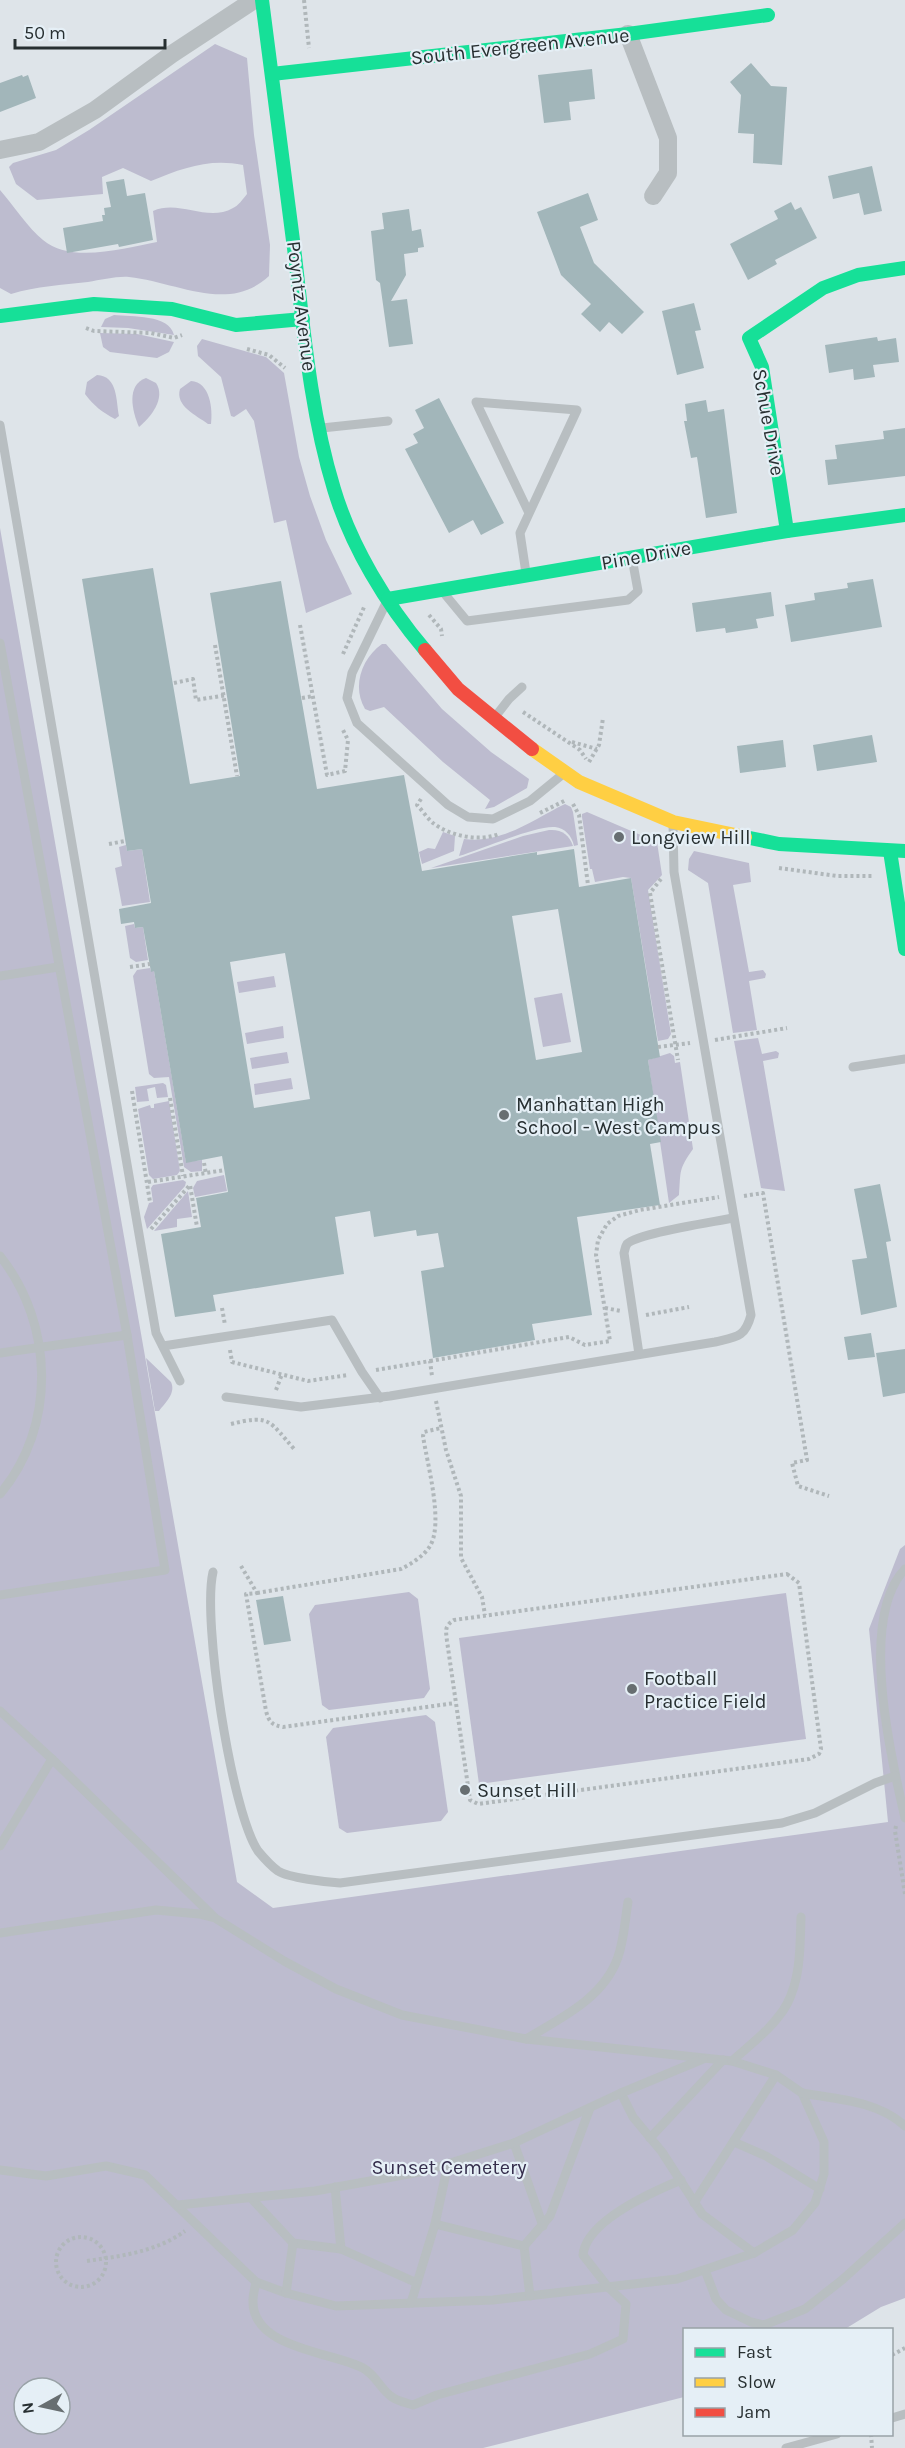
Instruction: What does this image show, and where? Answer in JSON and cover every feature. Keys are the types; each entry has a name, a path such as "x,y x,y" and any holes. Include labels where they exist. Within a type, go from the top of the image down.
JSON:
{"street":[{"path":"0,150 39,142 95,110 172,54 254,0"},
{"name":"Poyntz Avenue","path":"262,0 319,429 334,489 346,522 362,556 407,629 458,689 494,719 579,782 674,822 779,844 905,851"},
{"name":"South Evergreen Avenue","path":"272,74 628,34 768,15"},
{"path":"628,34 668,138 668,173 653,196"},
{"name":"Schue Drive","path":"787,531 762,367 749,338 823,288 858,275 905,268"},
{"path":"0,316 94,304 172,309 236,325 303,319"},
{"name":"Pine Drive","path":"388,599 787,531 905,515"},
{"path":"890,851 905,949"}],"lane":[{"path":"527,575 520,532 578,410 476,402 529,513"},
{"path":"319,429 388,421"},
{"path":"0,425 156,1333 180,1381"},
{"path":"442,590 467,621 628,600 638,591 632,557"},
{"path":"388,599 352,673 347,698 357,723 448,805 468,817 493,819 530,801 565,772"},
{"path":"0,643 1,663 127,1335 165,1570 0,1595"},
{"path":"494,719 509,699 522,687"},
{"path":"226,1397 301,1407 380,1398 738,1337 747,1329 750,1315 674,872 674,822"},
{"path":"0,976 58,967"},
{"path":"853,1067 905,1059"},
{"path":"639,1354 624,1253 627,1244 636,1239 675,1229 733,1218"},
{"path":"0,1256 16,1278 27,1300 40,1347 42,1372 37,1421 18,1467 0,1494"},
{"path":"165,1349 227,1336 332,1320 380,1398"},
{"path":"0,1353 127,1335"},
{"path":"905,1569 897,1577 887,1601 881,1637 882,1681 895,1776 905,1818"},
{"path":"213,1572 210,1612 233,1781 245,1820 258,1850 278,1871 317,1881 340,1883 782,1823 815,1813 875,1783 895,1776"},
{"path":"0,1711 215,1918 284,1961 336,1989 402,2014 526,2039 728,2060 776,2075 802,2093 866,2104 905,2126"},
{"path":"0,1846 52,1759"},
{"path":"526,2039 578,2008 611,1974 618,1956 628,1902"},
{"path":"0,1933 156,1910 199,1914 215,1918"},
{"path":"650,2138 728,2060 770,2025 787,2004 800,1961 801,1917"},
{"path":"178,2205 252,2199 335,2187 448,2164 514,2143 621,2093 706,2058"},
{"path":"694,2203 776,2075"},
{"path":"621,2093 633,2117 681,2180 694,2203 709,2221 754,2253"},
{"path":"1,2171 46,2176 106,2166 145,2175 256,2282 286,2293 336,2306 493,2300 677,2279 754,2253 793,2230 815,2203 824,2174 824,2142 802,2093"},
{"path":"524,2246 543,2226 559,2195 590,2108"},
{"path":"734,2142 766,2156 820,2189"},
{"path":"514,2143 543,2226"},
{"path":"411,2303 435,2224 448,2164"},
{"path":"256,2282 252,2302 262,2325 270,2333 296,2348 361,2367 375,2376 392,2397 413,2405 437,2395 590,2354 623,2339 626,2304 608,2287 583,2255 584,2245 597,2227 644,2196 681,2180"},
{"path":"335,2187 341,2250"},
{"path":"252,2199 293,2243 341,2250 417,2283"},
{"path":"705,2270 716,2299 726,2310 750,2322 764,2325 805,2309 842,2280 905,2223"},
{"path":"435,2224 524,2246"},
{"path":"286,2293 293,2243"},
{"path":"524,2246 530,2296"},
{"path":"786,2448 830,2436"}],"path":[{"path":"304,0 312,70"},
{"path":"84,327 94,331 151,333 174,338 189,332"},
{"path":"241,347 269,355 284,366"},
{"path":"342,655 365,605"},
{"path":"300,625 327,775 345,771 348,740 343,729"},
{"path":"215,645 237,776"},
{"path":"174,683 193,680 196,700 225,695"},
{"path":"302,698 313,696"},
{"path":"589,762 597,749 603,718"},
{"path":"567,741 597,749"},
{"path":"583,807 571,800 579,815 588,885"},
{"path":"109,844 125,841"},
{"path":"665,874 650,893 678,1060"},
{"path":"130,967 150,964"},
{"path":"740,1036 788,1028"},
{"path":"132,1091 150,1202"},
{"path":"170,1098 183,1176"},
{"path":"204,1163 206,1174"},
{"path":"148,1182 225,1170"},
{"path":"140,1240 190,1185 196,1175"},
{"path":"190,1185 197,1227"},
{"path":"222,1308 232,1362 308,1381 568,1337 585,1345 610,1341 596,1255 598,1240 607,1224 618,1216 640,1210 763,1192 807,1460 792,1463 795,1479 798,1486 829,1496"},
{"path":"430,1361 441,1428 462,1496 461,1558 482,1597 485,1616"},
{"path":"231,1424 255,1418 272,1423 295,1450"},
{"path":"441,1428 424,1432 423,1436 436,1530 429,1547 410,1564 401,1569 246,1594 266,1711 268,1720 274,1725 283,1727 455,1702"},
{"path":"241,1566 257,1593"},
{"path":"787,1574 799,1583 821,1749 819,1754 809,1759 474,1803 468,1795 445,1627 454,1620 485,1616 787,1574"},
{"path":"902,1805 895,1831 905,1894"},
{"path":"87,2261 158,2246 174,2239 195,2224"},
{"path":"88,2236 103,2248 105,2259 106,2270 94,2285 74,2287 58,2275 56,2254 67,2239 88,2236"}],"green space":[{"path":"215,44 247,58 254,135 270,245 269,276 253,287 237,293 219,294 202,293 129,277 40,287 11,294 0,288 0,190 43,240 55,247 83,253 157,242 153,211 173,208 213,213 223,212 237,206 247,194 243,165 219,163 196,166 151,181 123,168 102,177 103,194 37,200 16,184 9,167 13,163 56,150"},
{"path":"114,315 158,320 171,328 174,335 128,328 101,327 105,319"},
{"path":"100,333 137,334 174,342 169,352 157,358 110,352 103,347"},
{"path":"202,339 266,357 284,373 299,457 310,496 326,540 352,594 306,613 286,520 274,523 254,421 246,409 234,417 231,416 221,377 198,356 197,346"},
{"path":"97,375 109,380 115,390 119,416 115,419 98,408 85,394 87,382"},
{"path":"146,378 156,383 159,395 156,407 139,427 134,414 133,392 135,386"},
{"path":"191,381 202,386 209,397 211,424 183,405 179,395 180,389"},
{"name":"Sunset Cemetery","path":"0,528 237,1882 273,1908 888,1822 869,1629 900,1549 905,1545 905,2298 881,2307 847,2328 683,2328 683,2397 483,2448 0,2448"},
{"path":"382,644 386,644 442,709 491,752 529,779 527,788 494,807 485,809 490,800 443,762 384,707 370,711 365,709 359,692 361,674 369,657"},
{"path":"565,804 571,807 573,812 578,845 574,846 570,836 562,829 546,827 459,856 464,839 478,840 504,834"},
{"path":"587,812 657,842 662,875 648,890 671,1034 668,1039 658,1041 631,878 623,877 595,882 592,869 590,869 582,817 582,814"},
{"path":"549,830 564,833 573,846 431,868 523,836"},
{"path":"443,832 455,836 454,851 422,864 419,852 428,848 435,849"},
{"path":"126,845 127,851 142,849 150,902 122,906 115,868 122,866 119,847"},
{"path":"694,851 749,863 751,882 733,885 749,972 763,970 766,974 765,978 749,981 757,1030 733,1033 708,883 688,870 689,859"},
{"path":"134,924 135,928 143,927 148,960 136,962 130,958 125,926"},
{"path":"150,968 154,971 186,1162 202,1160 202,1171 191,1172 184,1167 169,1077 154,1078 149,1074 133,976 137,970"},
{"path":"274,976 276,987 239,993 237,982"},
{"path":"562,993 571,1042 543,1047 534,998"},
{"path":"283,1026 284,1038 247,1044 245,1033"},
{"path":"758,1038 762,1054 776,1051 779,1053 778,1058 763,1061 785,1191 761,1188 734,1041"},
{"path":"287,1052 289,1063 252,1069 250,1058"},
{"path":"670,1053 674,1056 675,1063 680,1062 693,1149 681,1171 679,1195 669,1203 648,1060"},
{"path":"291,1078 293,1089 255,1095 254,1084"},
{"path":"163,1083 166,1085 168,1097 157,1098 155,1087 147,1089 149,1101 137,1102 135,1087"},
{"path":"169,1101 180,1171 177,1175 153,1179 149,1175 138,1109 150,1105 154,1108 154,1104"},
{"path":"224,1175 227,1191 195,1197 193,1188 197,1181"},
{"path":"183,1180 186,1182 185,1186 147,1229 144,1217 149,1203 153,1202 151,1188 153,1185"},
{"path":"188,1191 192,1217 177,1219 177,1227 154,1231"},
{"path":"146,1358 171,1382 172,1386 170,1397 159,1411 155,1411"},
{"path":"409,1592 418,1599 430,1689 424,1698 329,1710 322,1705 309,1614 315,1605"},
{"name":"Football Practice Field","path":"786,1593 806,1739 479,1784 459,1638"},
{"path":"426,1715 435,1722 448,1812 441,1821 347,1833 339,1828 326,1737 333,1728"}],"building":[{"path":"751,63 771,86 787,87 782,165 753,163 754,134 738,133 741,95 730,82"},
{"path":"592,69 595,99 569,102 571,120 544,123 538,75"},
{"path":"22,75 23,77 28,75 36,98 0,112 0,83"},
{"path":"872,166 882,211 864,215 859,193 833,199 828,176"},
{"path":"124,179 127,196 145,193 153,240 119,247 118,244 67,253 63,228 103,221 104,208 111,207 106,182"},
{"path":"588,193 598,220 580,227 594,263 644,312 622,334 609,322 600,332 581,314 591,304 561,275 537,212"},
{"path":"791,202 795,210 801,207 817,238 775,260 777,264 748,280 730,244 778,219 774,211"},
{"path":"409,209 412,231 421,229 424,247 418,248 418,252 404,254 406,275 391,301 407,299 413,344 389,347 380,283 376,280 371,231 384,229 382,213"},
{"path":"694,303 701,330 695,331 704,368 677,375 662,311"},
{"path":"877,337 878,341 896,338 899,362 873,365 875,377 854,380 853,369 829,373 825,345"},
{"path":"439,398 504,523 481,535 473,520 449,533 405,449 418,443 413,434 424,428 415,410"},
{"path":"706,400 708,412 724,409 737,513 706,518 697,457 691,458 684,421 687,421 685,404"},
{"path":"905,428 905,476 828,485 825,460 837,459 835,445 884,439 883,431"},
{"path":"153,568 190,784 240,776 210,593 281,581 317,789 404,775 422,871 537,852 537,855 574,849 579,887 631,878 660,1057 648,1060 661,1142 650,1144 660,1205 577,1217 592,1315 532,1324 535,1340 433,1358 421,1271 444,1267 438,1233 417,1236 416,1230 374,1237 370,1211 335,1217 344,1274 213,1295 216,1311 175,1317 161,1234 201,1227 196,1198 228,1192 222,1156 186,1163 154,971 151,972 143,927 135,928 134,922 121,924 119,909 151,903 142,849 127,851 82,579","holes":["558,909 582,1052 536,1060 512,916","285,953 310,1099 254,1108 230,962"]},
{"path":"873,579 882,627 791,642 785,605 815,600 814,593 848,588 847,583"},
{"path":"771,592 774,616 756,619 758,628 726,633 725,628 696,632 692,603"},
{"path":"872,735 877,762 817,771 813,745"},
{"path":"783,740 786,767 740,773 737,746"},
{"path":"880,1184 891,1241 886,1242 897,1307 861,1315 852,1260 867,1258 854,1189"},
{"path":"871,1333 875,1357 848,1360 844,1337"},
{"path":"905,1349 905,1393 883,1397 876,1353"},
{"path":"283,1596 291,1641 264,1645 256,1600"}],"traffic: fast":[{"path":"262,0 309,374 326,461 341,510 360,553 384,594 425,650"},
{"path":"272,74 628,34 768,15"},
{"path":"787,531 762,367 749,338 823,288 858,275 905,268"},
{"path":"0,316 94,304 172,309 236,325 303,319"},
{"path":"388,599 787,531 905,515"},
{"path":"745,837 779,844 905,851"},
{"path":"890,851 905,949"}],"traffic: slow":[{"path":"532,749 579,782 673,822 745,837"}],"traffic: jam":[{"path":"425,650 458,689 532,749"}],"place":[{"name":"Longview Hill","path":"619,837"},
{"name":"Manhattan High School - West Campus","path":"504,1115"},
{"name":"Football Practice Field","path":"632,1689"},
{"name":"Sunset Hill","path":"465,1790"}]}
